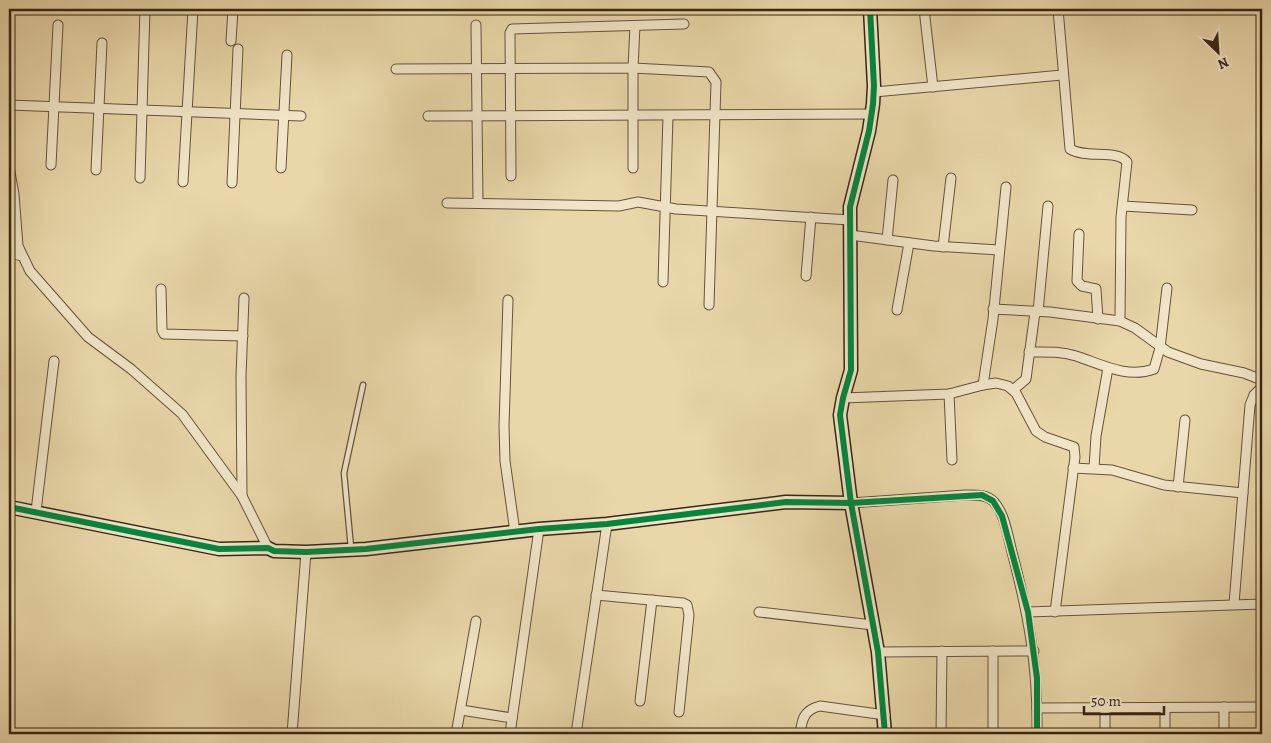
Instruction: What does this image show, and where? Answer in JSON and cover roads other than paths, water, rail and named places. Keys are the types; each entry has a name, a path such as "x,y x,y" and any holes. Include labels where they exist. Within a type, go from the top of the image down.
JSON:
{"street":[{"path":"140,178 146,9"},
{"path":"183,182 193,9"},
{"path":"231,41 233,9"},
{"path":"870,9 874,92 872,114 852,192 850,220 851,370 840,415 851,503 878,652 885,715 885,734"},
{"path":"924,9 933,87"},
{"path":"1058,9 1062,75 1070,149 1085,155 1124,158 1127,168 1122,206 1120,322"},
{"path":"511,176 510,33 512,29 684,24"},
{"path":"476,25 478,204"},
{"path":"51,166 58,26"},
{"path":"633,168 634,116 632,68 635,26"},
{"path":"96,170 102,43"},
{"path":"232,183 238,49"},
{"path":"281,168 287,55"},
{"path":"396,69 632,68 709,72 716,82 709,305"},
{"path":"874,92 1062,75"},
{"path":"9,105 301,116"},
{"path":"428,116 715,117 872,114"},
{"path":"663,282 668,116"},
{"path":"9,167 14,194 18,246 30,271 88,337 131,369 182,414 242,496 268,548"},
{"path":"943,247 950,178"},
{"path":"887,240 892,180"},
{"path":"983,385 994,310 1006,187"},
{"path":"448,203 619,206 638,202 665,207 850,220"},
{"path":"1013,390 1024,382 1036,312 1048,206"},
{"path":"1122,206 1192,210"},
{"path":"806,276 811,217"},
{"path":"1079,234 1077,281 1082,286 1096,289 1098,319"},
{"path":"850,235 943,247 999,250"},
{"path":"896,310 909,243"},
{"path":"9,253 22,256"},
{"path":"1029,352 1061,352 1108,368 1140,374 1154,369 1160,348 1167,288"},
{"path":"161,289 162,330 164,334 243,336"},
{"path":"242,496 244,298"},
{"path":"508,300 504,426 505,461 515,532"},
{"path":"994,310 1036,312 1120,322 1135,328 1160,348 1201,364 1244,373 1262,380"},
{"path":"36,512 54,361"},
{"path":"1094,468 1096,436 1108,368"},
{"path":"843,398 949,394 996,383 1008,386 1013,390 1036,431 1045,437 1074,447 1075,457 1055,612"},
{"path":"1234,604 1250,405 1254,395 1262,387"},
{"path":"949,394 952,460"},
{"path":"1178,487 1185,420"},
{"path":"1073,468 1112,470 1151,483 1243,493"},
{"path":"9,507 219,549 268,548 274,551 306,552 351,550 539,529 607,524 786,502 851,503 982,495 994,501 1002,516 1028,612 1034,651 1037,734"},
{"path":"576,734 607,524"},
{"path":"510,734 539,529"},
{"path":"292,734 306,552"},
{"path":"596,595 683,603 689,609 679,712"},
{"path":"640,700 652,600"},
{"path":"1028,612 1262,604"},
{"path":"760,612 873,625"},
{"path":"456,734 476,621"},
{"path":"941,734 942,651"},
{"path":"993,651 993,734"},
{"path":"878,652 1034,651"},
{"path":"800,734 803,716 810,709 820,706 885,715"},
{"path":"1224,707 1224,734"},
{"path":"1037,708 1262,707"},
{"path":"1105,708 1105,734"},
{"path":"1165,708 1165,734"},
{"path":"461,710 512,718"}],"lane":[{"path":"351,550 344,473 363,385"}]}
